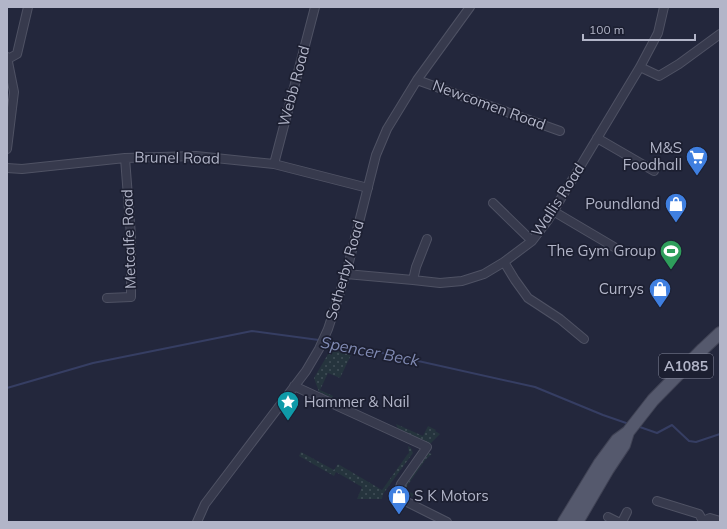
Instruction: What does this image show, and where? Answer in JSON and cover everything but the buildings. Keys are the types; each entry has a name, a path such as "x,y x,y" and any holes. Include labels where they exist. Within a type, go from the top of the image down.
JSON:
{"main road":[{"name":"A1085","path":"564,522 616,440 631,427 653,400 720,333"},
{"name":"A1085","path":"577,522 624,445 631,427"}],"street":[{"path":"7,149 10,92 7,58 17,54 28,7"},
{"name":"Webb Road","path":"274,164 315,7"},
{"name":"Sotherby Road","path":"197,522 205,504 306,371 319,349 326,335 346,274 376,155 387,128 417,80 470,7"},
{"name":"Wallis Road","path":"346,274 440,283 462,281 484,274 504,262 532,241 553,211 640,67 658,33 664,7"},
{"path":"640,67 659,76 720,34"},
{"name":"Newcomen Road","path":"417,80 560,131"},
{"path":"597,138 654,171"},
{"name":"Brunel Road","path":"7,168 22,169 125,158 196,156 274,164 368,188"},
{"name":"Metcalfe Road","path":"107,298 131,297 131,236 125,158"},
{"path":"493,203 532,241"},
{"path":"553,211 614,247"},
{"path":"413,280 416,267 427,238"},
{"path":"504,262 528,298 560,319 584,339"},
{"path":"294,386 427,448 401,484 397,497 447,522"},
{"path":"657,502 699,514 703,521 710,518 720,521"},
{"path":"622,522 627,512"},
{"path":"608,517 618,522"}],"shaded area":[{"path":"331,349 351,355 340,378 328,373 320,390 333,396 332,398 319,392 314,378"},
{"path":"396,424 423,436 428,426 440,434 431,443 429,443 398,429"},
{"path":"408,446 411,448 413,453 383,494 382,499 357,499 362,487 336,472 334,476 299,456 301,452 334,470 338,464 382,490 409,453"},
{"path":"428,453 432,454 426,459 407,486 407,491 414,494 412,497 402,492 402,489"}],"waterway":[{"name":"Spencer Beck","path":"7,388 93,363 252,331 319,340"},
{"name":"Spencer Beck","path":"326,341 535,387 629,424"},
{"name":"Spencer Beck","path":"637,426 657,433 672,425 689,441 696,442 720,434"}],"place":[{"name":"M&S Foodhall","path":"697,176"},
{"name":"Poundland","path":"676,224"},
{"name":"The Gym Group","path":"671,270"},
{"name":"Currys","path":"660,308"},
{"name":"Hammer & Nail","path":"288,422"},
{"name":"S K Motors","path":"399,516"}]}
